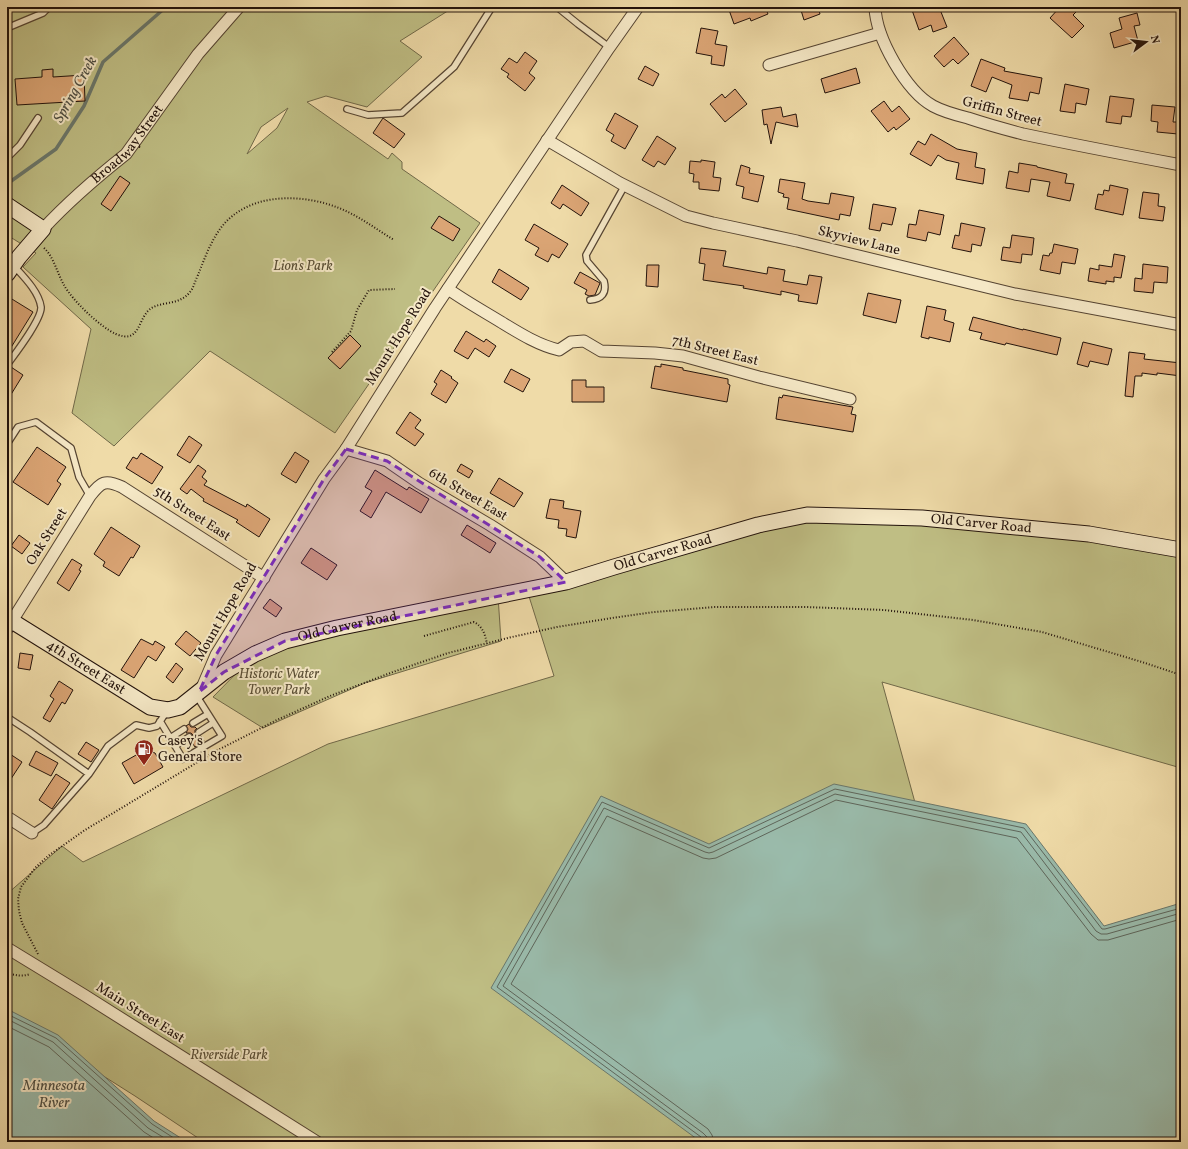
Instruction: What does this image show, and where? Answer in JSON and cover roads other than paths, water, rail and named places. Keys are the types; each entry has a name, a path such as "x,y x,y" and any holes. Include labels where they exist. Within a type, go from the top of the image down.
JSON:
{"street":[{"name":"Broadway Street","path":"10,270 19,257 63,207 126,154 198,54 239,7"},
{"name":"Mount Hope Road","path":"198,694 216,655 324,479 346,449 448,289 547,140 638,7"},
{"name":"Griffin Street","path":"875,7 875,14 880,33 898,69 920,96 933,106 998,128 1181,165"},
{"path":"770,65 880,33"},
{"name":"Skyview Lane","path":"547,140 625,186 686,216 713,224 797,241 1015,294 1181,325"},
{"path":"7,205 43,230"},
{"name":"7th Street East","path":"448,289 529,339 550,348 559,350 571,342 584,341 601,351 655,353 683,356 759,377 850,399"},
{"name":"6th Street East","path":"346,449 387,461 419,483 490,525 540,557 566,582"},
{"name":"5th Street East","path":"102,483 111,482 122,487 264,578"},
{"name":"Oak Street","path":"9,622 90,496 102,483"},
{"name":"Old Carver Road","path":"164,716 198,694 224,672 255,654 285,641 337,628 566,582 758,525 807,515 922,518 1089,534 1181,550"},
{"name":"4th Street East","path":"9,622 164,716"},
{"path":"7,817 32,833"},
{"name":"Main Street East","path":"7,948 317,1142"}],"lane":[{"path":"7,28 43,13 48,7"},
{"path":"347,109 368,115 402,113 454,67 492,7"},
{"path":"557,7 610,47"},
{"path":"7,158 20,145 38,118"},
{"path":"590,300 596,300 602,296 605,285 604,281 587,261 586,255 625,186"},
{"path":"7,365 35,325 41,308 35,291 10,270"},
{"path":"7,444 18,427 36,422 71,448 79,477 90,496"},
{"path":"164,716 170,738 183,759 222,736 213,723 198,694"},
{"path":"193,723 208,714"},
{"path":"32,833 44,825 90,774 108,746 136,725 149,728 157,726 164,716"},
{"path":"7,717 90,774"},
{"path":"198,732 213,723"},
{"path":"170,738 184,729"},
{"path":"175,746 189,737"}],"water":[{"path":"834,784 1026,824 1104,926 1181,903 1181,1142 701,1142 491,988 601,796 709,844"},
{"name":"Minnesota River","path":"7,1009 58,1035 154,1121 187,1142 7,1142"}],"waterway":[{"name":"Spring Creek","path":"7,184 56,149 84,106 103,62 166,7"}],"place":[{"name":"Casey's General Store","path":"144,766"}],"park label":[{"name":"Lion's Park","path":"303,266"},
{"name":"Historic Water Tower Park","path":"279,682"},
{"name":"Riverside Park","path":"229,1055"}]}
